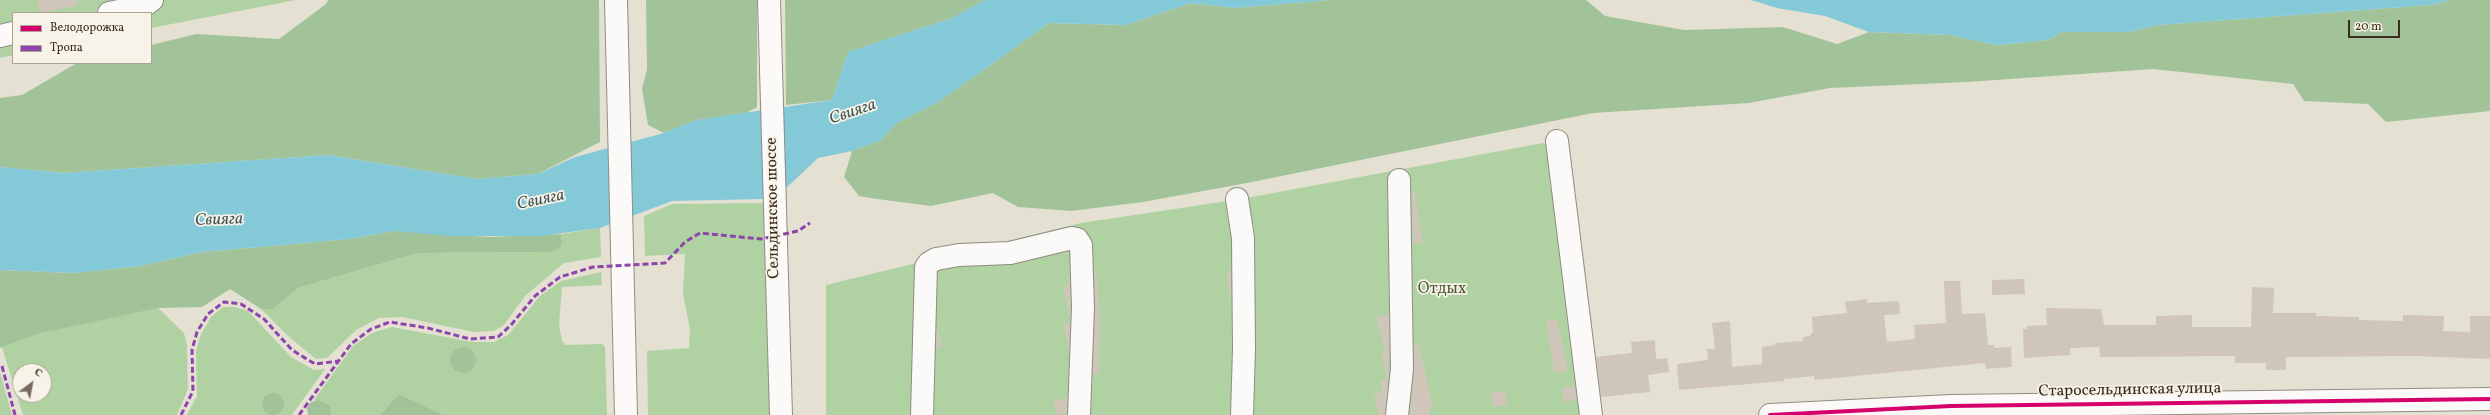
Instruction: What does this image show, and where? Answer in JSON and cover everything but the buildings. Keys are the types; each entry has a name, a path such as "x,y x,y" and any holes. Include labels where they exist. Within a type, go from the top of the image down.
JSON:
{"main road":[{"path":"114,12 144,6 152,0"},
{"path":"616,0 626,415"},
{"name":"Сельдинское шоссе","path":"769,0 776,307 781,415"},
{"path":"0,36 12,33"},
{"path":"1557,141 1591,415"},
{"path":"1397,415 1402,369 1399,180"},
{"path":"1237,198 1243,238 1244,349 1242,415"},
{"path":"922,415 926,267 929,262 959,254 1010,253 1072,238 1077,239 1081,245 1083,307 1079,415"},
{"name":"Старосельдинская улица","path":"1770,415 1951,406 2259,408 2490,399"}],"green space":[{"path":"0,0 296,0 152,28 152,12 12,12 12,55 0,58"},
{"path":"328,0 599,0 600,142 538,174 476,179 328,155 64,173 0,167 0,98 22,95 75,64 152,64 152,45 196,34 279,39 326,4"},
{"path":"646,0 757,0 757,107 746,113 696,120 664,133 648,125 642,89 647,69"},
{"path":"785,0 985,0 952,18 848,52 832,100 786,105"},
{"path":"1329,0 1586,0 1605,16 1684,30 1783,27 1837,44 1869,32 1950,35 1996,45 2048,40 2061,32 2128,32 2159,25 2431,5 2450,0 2490,0 2490,111 2386,122 2368,104 2304,101 2293,84 2153,69 1967,82 1830,88 1749,103 1593,113 1247,183 1143,202 1071,211 1018,207 993,193 931,206 877,199 859,196 844,177 852,151 881,140 897,123 940,101 1049,23 1125,25 1191,3 1235,8"},
{"name":"Отдых","path":"1543,143 1551,148 1556,182 1550,184 1553,198 1559,197 1586,415 826,415 826,285 1081,223 1241,199"},
{"path":"764,203 771,415 648,415 647,351 689,348 690,330 683,294 685,254 645,256 644,216 672,204"},
{"path":"600,228 601,257 564,263 525,296 504,325 494,331 474,332 402,317 379,318 356,330 327,358 316,359 288,336 261,309 273,309 298,288 418,253 550,252 562,241 561,234"},
{"path":"395,231 489,237 561,234 562,241 560,248 550,252 418,253 298,288 273,309 261,309 230,289 202,307 157,308 38,334 0,348 0,270 73,273 141,266 201,252 349,239"},
{"path":"601,272 602,285 562,287 559,324 562,341 565,345 602,344 605,347 607,415 444,415 399,394 380,415 331,415 330,406 314,400 353,346 372,333 392,327 472,342 494,342 508,335 540,296 561,281"},
{"path":"157,307 184,333 187,345 188,389 177,415 23,415 19,403 52,403 52,363 12,363 12,379 2,347 38,334"},
{"path":"223,307 235,307 248,311 291,357 314,370 325,369 292,415 187,415 197,396 196,351 201,334 211,317"},
{"path":"463,347 472,351 476,360 472,369 463,373 454,369 450,360 454,351"},
{"path":"0,372 12,415 0,415"},
{"path":"273,393 281,396 284,404 281,412 273,415 265,412 262,404 265,396"},
{"path":"399,394 444,415 380,415"},
{"path":"318,400 330,406 331,415 308,415 307,408 311,402"}],"water":[{"name":"Свияга","path":"985,0 1329,0 1235,8 1191,3 1125,25 1049,23 940,101 897,123 881,140 852,151 818,158 785,189 764,199 672,201 600,228 540,236 449,236 395,231 349,239 201,252 141,266 73,273 0,270 0,167 64,173 328,155 476,179 538,174 575,157 664,133 696,120 832,100 848,52 952,18"},
{"path":"1751,0 2450,0 2431,5 2159,25 2128,32 2061,32 2048,40 1996,45 1950,35 1869,32 1825,16 1777,8"}],"marked path":[{"path":"299,415 351,344 371,329 390,322 428,328 470,339 498,337 511,325 535,296 560,277 593,267 665,263 685,242 700,233 761,239 798,231 810,223"},
{"path":"181,415 193,391 192,350 197,332 208,314 224,302 241,304 264,319 292,350 315,364 339,361"},
{"path":"2,366 15,415"}],"cycle path":[{"path":"1770,415 1951,406 2490,399"}]}
